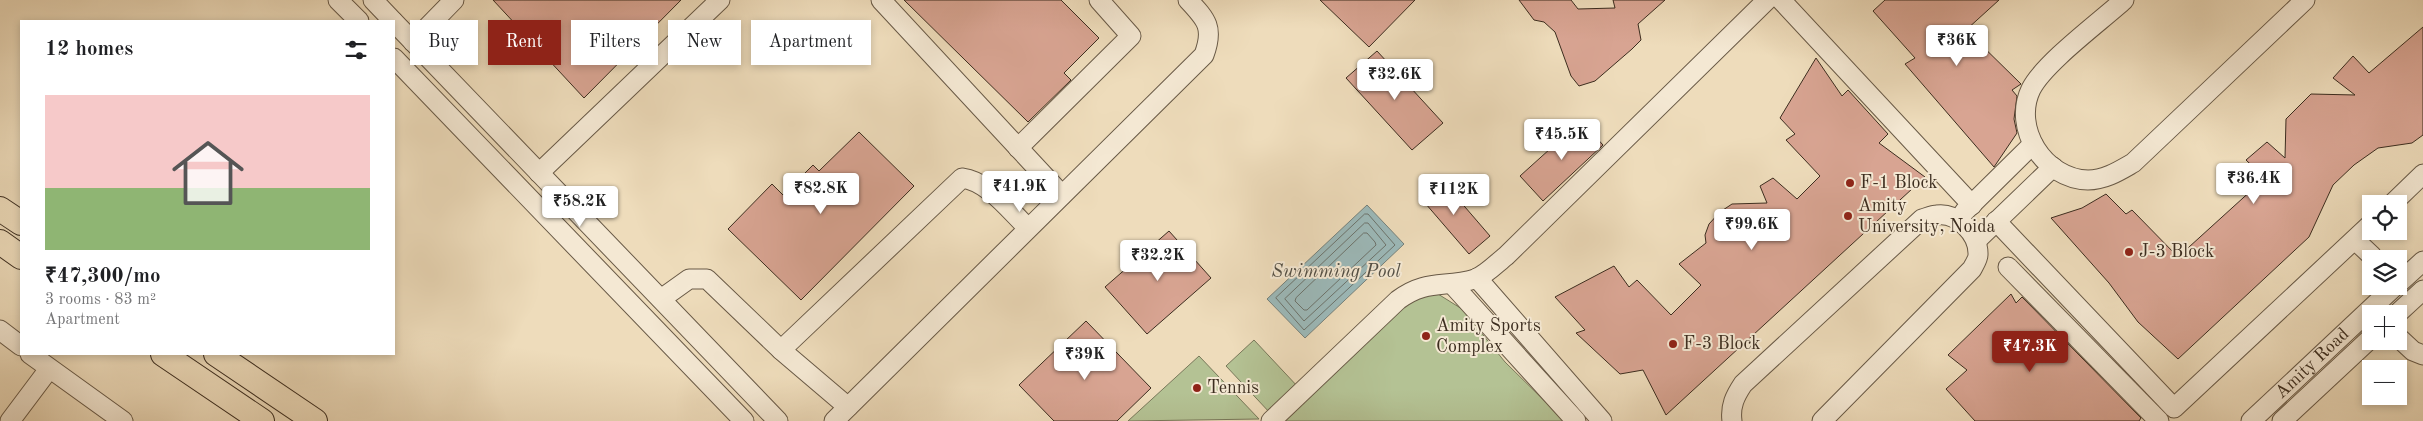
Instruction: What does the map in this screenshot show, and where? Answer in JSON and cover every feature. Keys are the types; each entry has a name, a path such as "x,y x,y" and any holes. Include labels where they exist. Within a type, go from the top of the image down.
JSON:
{"main road":[{"path":"0,209 20,223"},
{"path":"0,242 20,256"},
{"path":"164,355 262,421"},
{"path":"217,355 315,421"}],"street":[{"path":"338,0 358,20"},
{"path":"373,0 391,20"},
{"path":"439,20 454,0"},
{"path":"539,172 720,0"},
{"path":"881,0 1062,195"},
{"path":"1018,148 1130,36 1099,0"},
{"path":"834,421 1204,54 1209,41 1209,27 1201,14 1188,0"},
{"path":"1271,421 1398,300 1411,290 1427,285 1452,284 1477,278 1506,256 1767,0"},
{"path":"1781,0 1972,205"},
{"path":"2124,0 2046,68 2031,89 2025,113 2030,139 2042,159 2059,172 2087,180 2110,176 2133,163 2305,0"},
{"path":"395,24 410,39"},
{"path":"410,56 400,64 744,421"},
{"path":"435,65 778,421"},
{"path":"1954,218 1972,205 2033,144"},
{"path":"1976,241 2053,167"},
{"path":"2401,195 2423,174"},
{"path":"780,350 962,178 973,180 984,187 1028,228"},
{"path":"1732,421 1731,413 1734,397 1743,384 1922,219 1938,214 1954,218 1967,226 1976,241 1978,256 1972,270 1822,421"},
{"path":"1996,221 2174,408 2362,233"},
{"path":"2355,240 2366,250"},
{"path":"2407,275 2423,260"},
{"path":"2008,267 2159,421"},
{"path":"1477,278 1602,421"},
{"path":"661,299 689,279 707,279 780,350 848,407"},
{"path":"1452,284 1576,421"},
{"path":"2407,305 2423,290"},
{"name":"Amity Road","path":"2251,421 2385,295"},
{"path":"0,330 20,345"},
{"path":"2407,345 2413,351 2423,355"},
{"name":"Amity Road","path":"2282,421 2362,346"},
{"path":"31,355 123,421"},
{"path":"10,421 49,369"}],"green space":[{"name":"Amity Sports Complex","path":"1420,294 1438,294 1462,309 1505,362 1565,421 1279,421 1403,303"},
{"path":"1254,340 1299,388 1271,414 1226,366"},
{"name":"Tennis","path":"1199,356 1259,419 1128,421"}],"water":[{"name":"Swimming Pool","path":"1367,205 1404,244 1305,338 1267,299"}],"building":[{"path":"493,0 681,0 658,23 658,20 571,20 571,65 617,65 584,98 553,65 561,65 561,20 512,20"},
{"path":"904,0 1061,0 1099,38 1064,73 1071,80 1028,122"},
{"path":"1320,0 1415,0 1369,47"},
{"path":"1519,0 1571,0 1578,9 1615,8 1613,0 1665,0 1638,24 1641,40 1632,49 1595,81 1579,86 1571,76 1555,32 1544,22 1534,20"},
{"path":"1885,0 1999,0 1966,30 2021,84 2012,90 2017,96 2014,119 2017,133 1994,167 1905,64 1915,58 1873,11"},
{"path":"2423,27 2423,135 2412,143 2378,148 2354,165 2333,185 2309,237 2178,359 2138,322 2109,283 2051,218 2082,208 2106,194 2126,214 2132,210 2178,257 2265,178 2246,160 2267,142 2285,158 2286,119 2311,94 2355,95 2333,78 2353,56 2369,73"},
{"path":"1377,51 1443,123 1412,150 1346,78"},
{"path":"1816,58 1842,96 1848,90 1888,134 1879,143 1925,177 1666,415 1643,370 1620,374 1576,333 1585,330 1555,297 1614,266 1629,287 1637,280 1671,315 1701,285 1679,264 1706,243 1705,235 1709,224 1720,212 1732,204 1767,203 1760,186 1773,178 1797,199 1820,176 1786,140 1795,134 1780,118"},
{"path":"1581,121 1603,145 1543,201 1520,176"},
{"path":"859,132 914,186 801,300 728,229 772,184 783,195 813,165 819,171"},
{"path":"1440,178 1490,236 1469,254 1419,196"},
{"path":"1169,231 1211,278 1147,334 1105,287"},
{"path":"2011,294 2016,303 2022,297 2141,418 2139,421 1975,421 1946,389 1967,370 1948,355"},
{"path":"1086,321 1151,388 1117,421 1054,421 1019,385"}],"place":[{"name":"F-1 Block","path":"1850,183"},
{"name":"Amity University, Noida","path":"1848,216"},
{"name":"J-3 Block","path":"2129,252"},
{"name":"Amity Sports Complex","path":"1426,336"},
{"name":"F-3 Block","path":"1673,344"},
{"name":"Tennis","path":"1197,388"}]}
